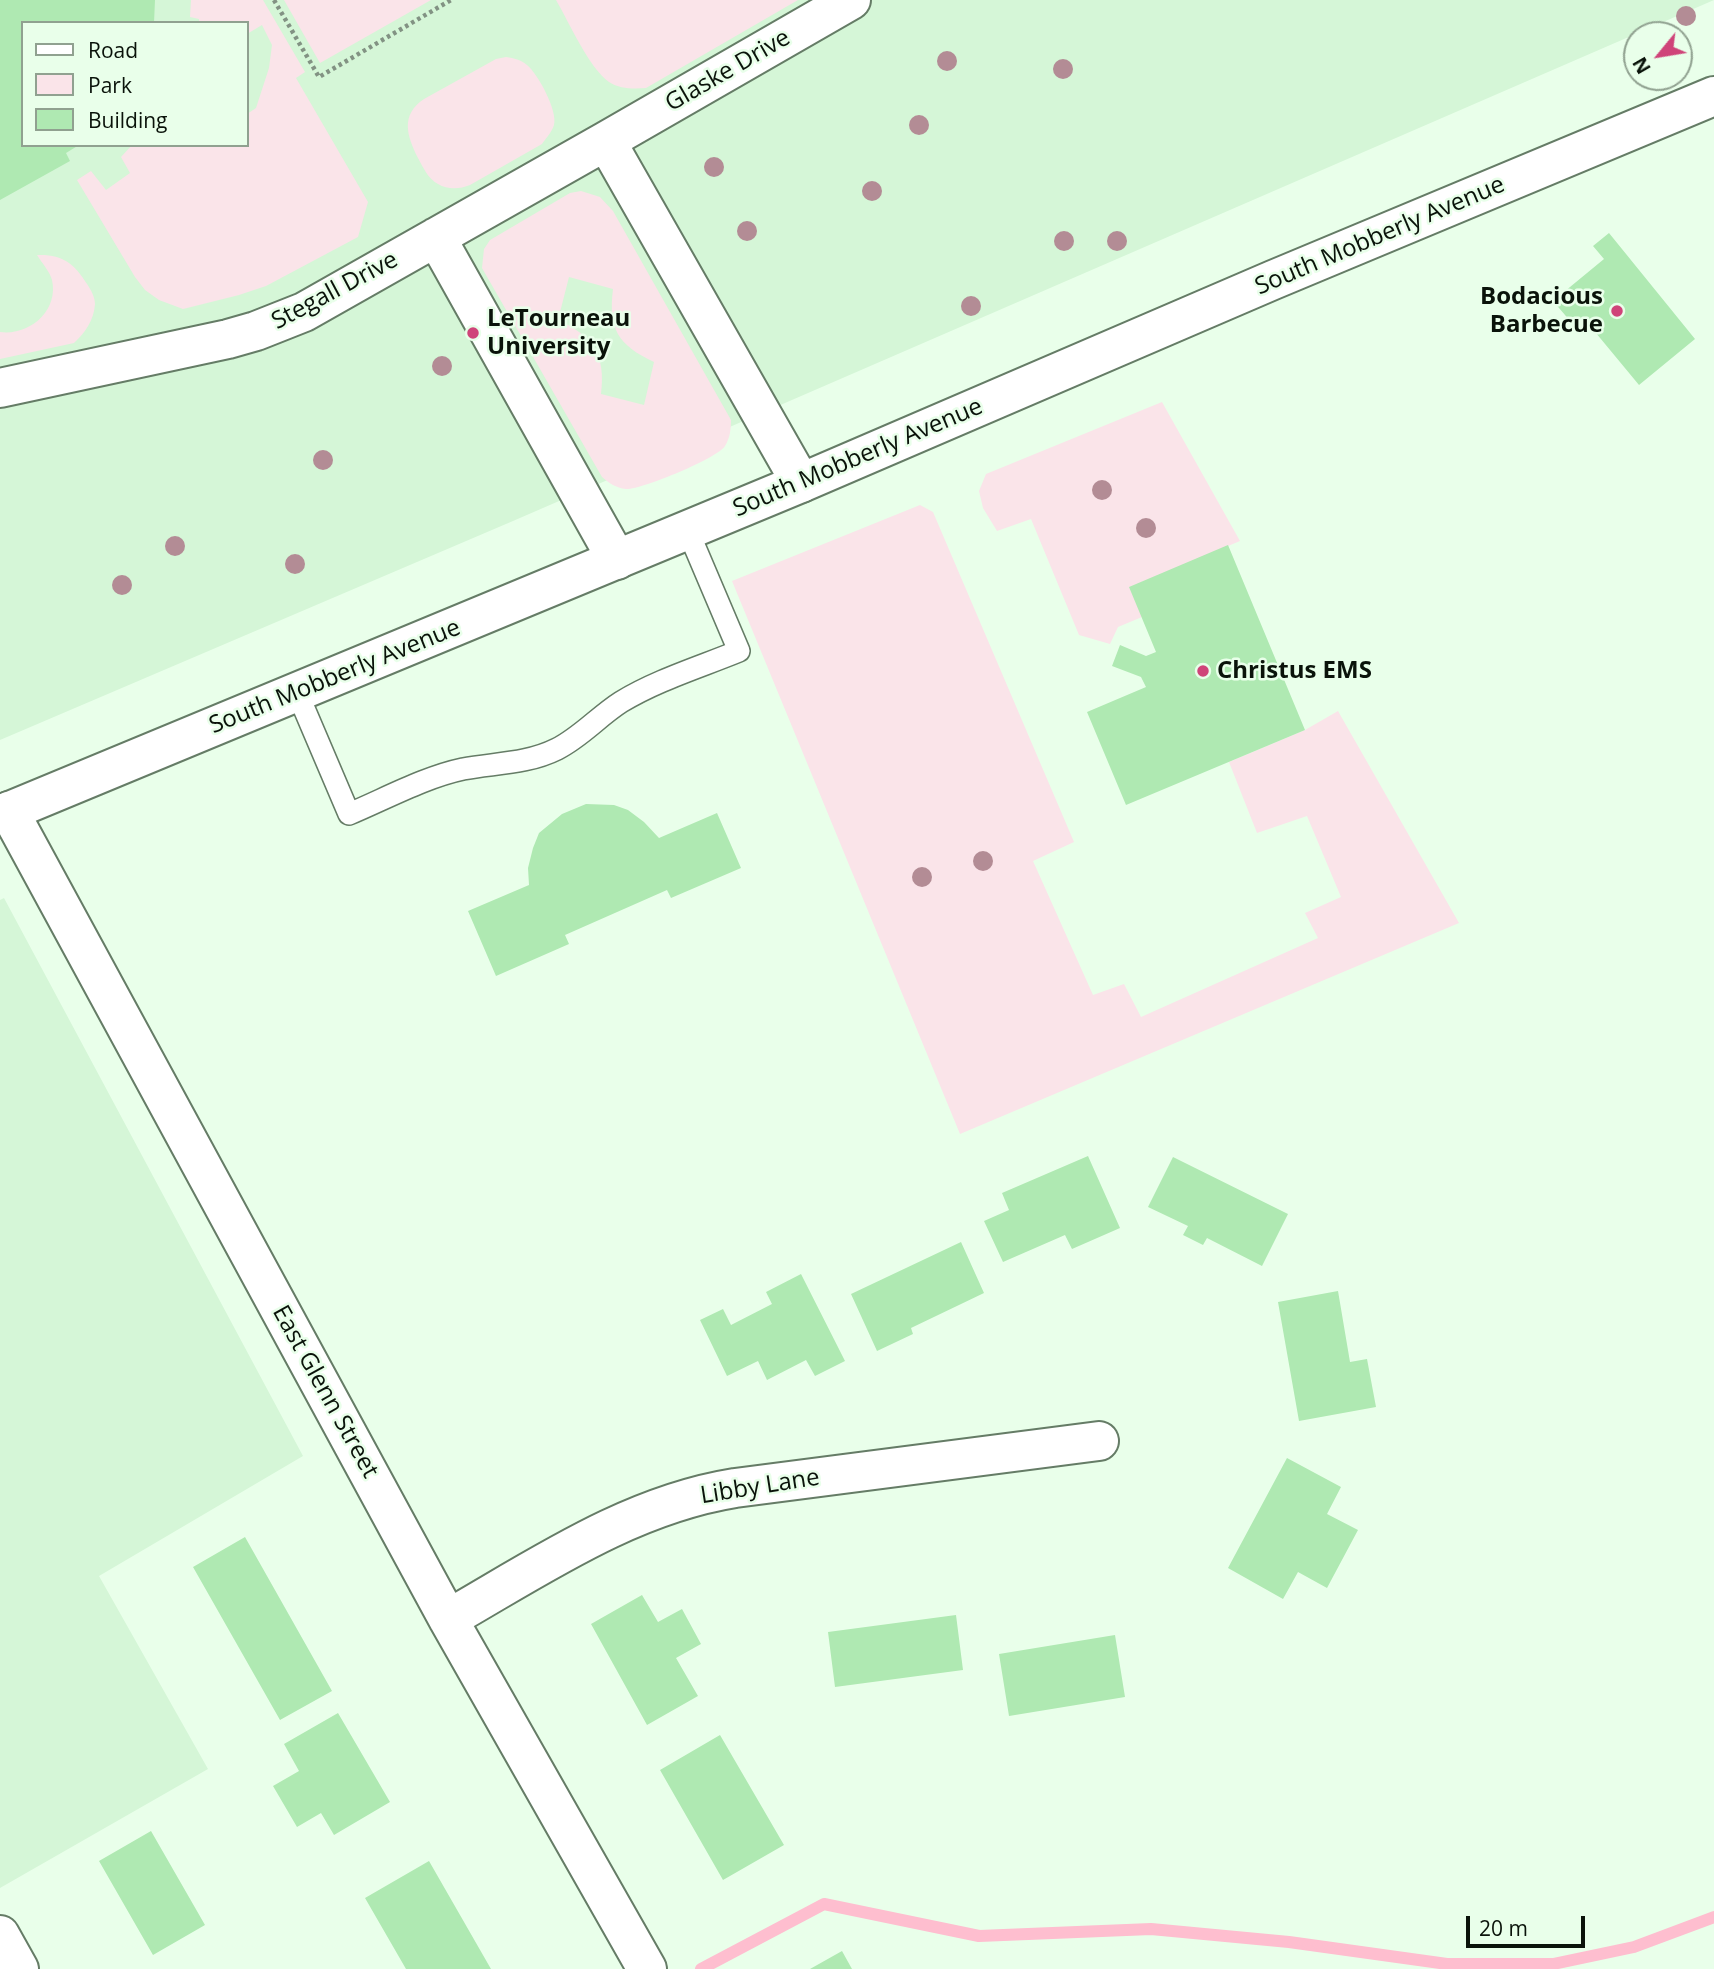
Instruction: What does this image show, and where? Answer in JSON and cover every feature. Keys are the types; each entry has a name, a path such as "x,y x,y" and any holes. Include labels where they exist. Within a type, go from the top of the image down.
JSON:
{"street":[{"name":"Glaske Drive","path":"606,141 850,0"},
{"name":"South Mobberly Avenue","path":"5,813 688,531 1273,280 1714,96"},
{"name":"Stegall Drive","path":"0,388 192,348 256,331 304,312 606,141"},
{"path":"606,141 801,483"},
{"path":"436,237 617,560"},
{"name":"East Glenn Street","path":"5,813 448,1619 647,1969"},
{"name":"Libby Lane","path":"448,1619 607,1530 678,1500 735,1488 1099,1441"},
{"path":"0,1935 19,1969"}],"lane":[{"path":"297,692 349,814 445,774 527,761 557,749 635,694 739,651 688,531"}],"path":[{"path":"274,0 319,77 451,0"}],"shaded area":[{"name":"LeTourneau University","path":"0,0 1714,0 1666,21 1623,21 1623,39 513,521 0,740"},
{"path":"4,898 303,1456 99,1576 208,1769 0,1888 0,900"}],"green space":[{"path":"191,0 263,0 305,72 296,78 368,202 358,237 266,286 183,309 159,300 145,290 77,180 91,171 106,190 130,173 121,157 130,147 248,147 248,113 256,108 269,68 272,45 262,25 248,33 248,21 199,21 190,17"},
{"path":"284,0 431,0 320,63"},
{"path":"556,0 798,0 646,88 627,88 609,82 594,66"},
{"path":"506,57 525,63 536,76 553,111 552,130 542,144 470,185 454,188 438,184 426,172 411,142 408,126 411,112 424,99 496,59"},
{"path":"581,191 600,197 613,211 731,420 728,440 719,451 678,472 634,488 619,488 602,477 482,268 484,249 490,240 570,193","holes":["569,277 613,289 612,315 618,334 632,349 654,362 644,405 601,394 601,368 594,348 580,333 558,320"]},
{"path":"37,255 60,258 77,270 94,296 91,321 74,343 0,359 0,332 21,330 31,325 40,319 51,302 52,280"},
{"path":"1162,402 1240,541 1130,587 1142,617 1118,627 1110,644 1079,635 1031,519 997,531 983,508 979,491 986,474"},
{"path":"920,505 933,512 1074,842 1033,861 1093,995 1124,984 1141,1017 1318,938 1305,913 1341,897 1307,816 1257,833 1229,762 1305,730 1338,711 1459,923 960,1134 732,581"}],"building":[{"path":"0,0 155,0 154,21 21,21 21,147 76,147 66,153 70,161 0,200"},
{"name":"Bodacious Barbecue","path":"1609,233 1695,339 1639,385 1586,321 1577,329 1553,301 1604,259 1593,246"},
{"name":"Christus EMS","path":"1228,545 1305,730 1126,805 1087,712 1146,687 1141,677 1112,666 1120,645 1146,656 1156,652 1129,587"},
{"path":"586,804 614,805 628,810 659,838 717,813 741,868 671,898 667,890 565,935 569,944 496,976 468,911 529,885 528,868 539,833 562,814"},
{"path":"1088,1156 1120,1228 1072,1249 1065,1235 1003,1262 984,1221 1009,1210 1002,1193"},
{"path":"1173,1157 1288,1214 1262,1266 1207,1238 1203,1245 1183,1235 1188,1226 1148,1207"},
{"path":"961,1242 984,1293 911,1328 913,1334 877,1351 851,1294"},
{"path":"801,1274 845,1361 815,1376 806,1360 767,1380 758,1361 727,1376 700,1320 723,1309 731,1325 772,1304 766,1292"},
{"path":"1338,1291 1350,1362 1367,1359 1376,1407 1299,1421 1278,1302"},
{"path":"1287,1458 1341,1487 1327,1514 1358,1530 1327,1588 1298,1572 1283,1599 1228,1568"},
{"path":"245,1537 332,1691 280,1720 193,1567"},
{"path":"642,1595 658,1622 682,1609 701,1644 676,1658 698,1696 647,1725 591,1624"},
{"path":"956,1615 963,1670 835,1687 828,1632"},
{"path":"1115,1635 1125,1697 1009,1716 999,1654"},
{"path":"338,1713 390,1802 334,1835 321,1813 297,1827 273,1786 299,1771 284,1744"},
{"path":"720,1735 784,1845 723,1880 660,1770"},
{"path":"151,1831 205,1925 153,1955 99,1861"},
{"path":"429,1861 491,1969 406,1969 365,1898"},
{"path":"842,1951 852,1969 810,1969"}],"waterway":[{"path":"701,1969 824,1904 979,1936 1151,1929 1289,1942 1447,1964 1553,1964 1634,1947 1714,1917"}],"place":[{"name":"Bodacious Barbecue","path":"1617,311"},
{"name":"LeTourneau University","path":"473,333"},
{"name":"Christus EMS","path":"1203,671"}]}
